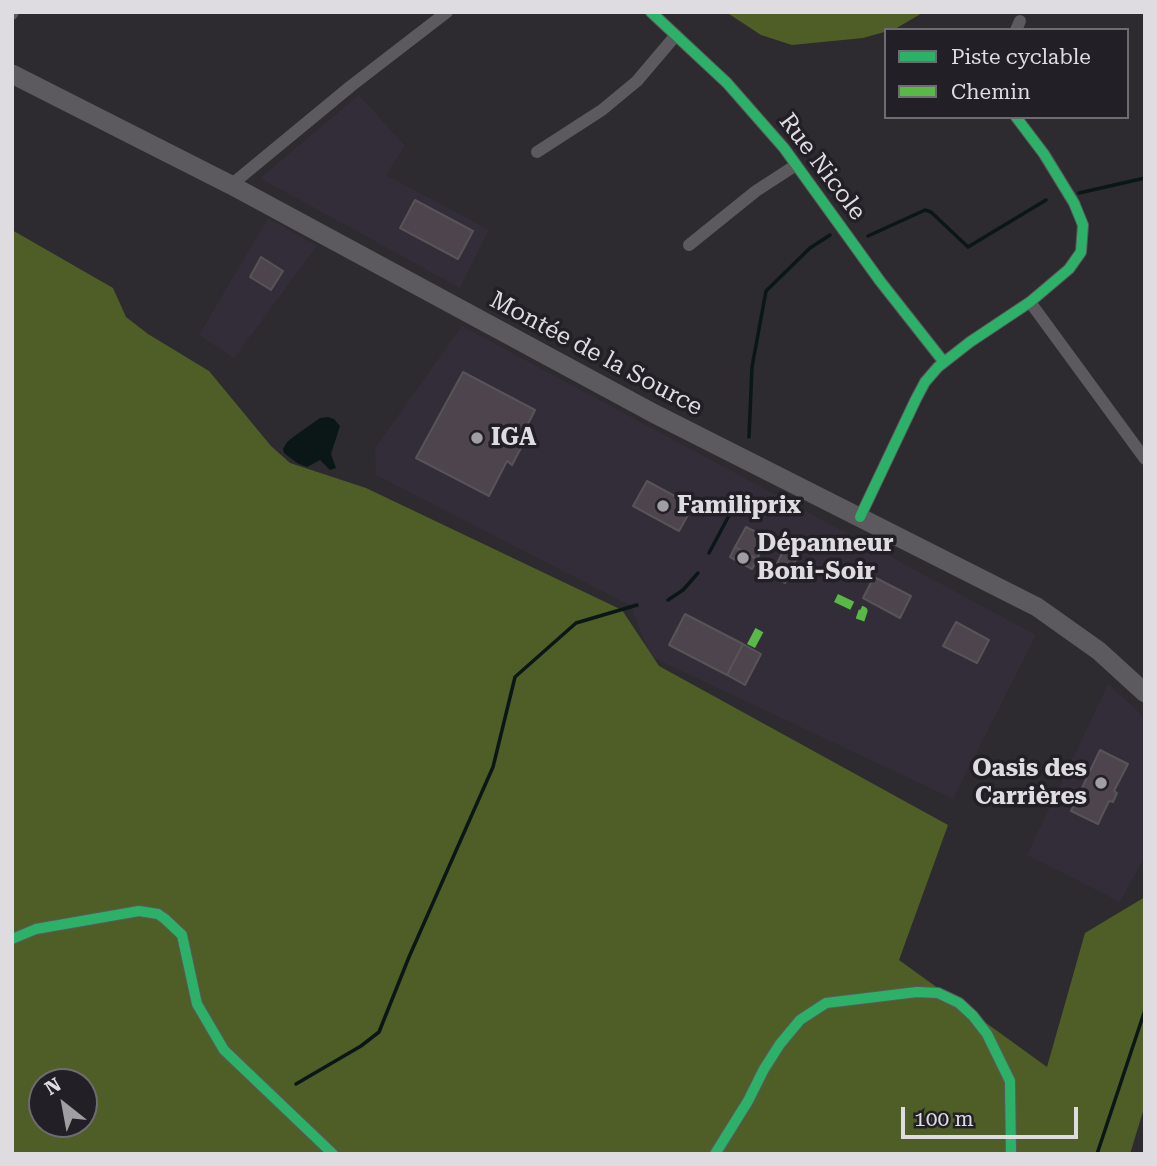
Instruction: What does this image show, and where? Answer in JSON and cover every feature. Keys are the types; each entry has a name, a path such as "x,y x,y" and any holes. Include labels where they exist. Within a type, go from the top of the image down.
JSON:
{"main road":[{"name":"Montée de la Source","path":"12,74 231,186 653,413 1037,607 1098,651 1145,693"}],"street":[{"path":"231,186 351,86 447,12"},
{"name":"Rue Nicole","path":"651,12 745,102 796,165 880,281 943,361"},
{"path":"537,152 601,110 637,81 676,34"},
{"path":"860,517 920,391 943,361 1030,302 1069,269 1081,252 1083,225 1074,203 1044,154 1018,119"},
{"path":"689,244 756,191 796,165"},
{"path":"1030,302 1145,459"},
{"path":"12,939 36,929 139,911 158,914 182,935 197,1004 225,1050 333,1154"},
{"path":"715,1154 748,1101 764,1069 800,1020 826,1003 917,992 938,993 959,1003 987,1034 1010,1081 1011,1154"}],"shaded area":[{"path":"359,95 405,146 386,175 489,230 460,288 260,178"},
{"path":"268,218 317,246 234,358 199,335"},
{"path":"462,326 1036,635 953,799 650,656 631,606 376,475 375,448"},
{"path":"328,417 340,426 331,454 336,468 330,470 320,460 307,467 284,453 287,442 320,418"},
{"path":"1108,684 1145,718 1145,856 1120,902 1027,855"}],"green space":[{"path":"726,12 924,12 897,28 884,28 884,32 863,38 792,45 761,35"},
{"path":"12,230 113,288 126,317 148,334 209,371 271,446 290,463 366,488 622,610 659,666 948,825 899,960 1047,1067 1085,933 1145,897 1145,1105 1130,1154 12,1154"}],"building":[{"path":"415,200 473,231 458,259 400,228"},
{"path":"261,257 283,271 271,290 250,277"},
{"name":"IGA","path":"463,372 535,410 527,426 531,429 512,465 507,461 489,496 416,458"},
{"name":"Familiprix","path":"647,481 693,506 679,531 633,506"},
{"path":"746,527 768,538 757,559 735,547"},
{"path":"790,537 804,543 785,583 771,576"},
{"name":"Dépanneur Boni-Soir","path":"735,547 757,559 752,569 730,557"},
{"path":"874,577 911,596 900,618 863,598"},
{"path":"685,614 743,644 727,675 669,645"},
{"path":"956,622 989,640 977,663 943,646"},
{"path":"743,644 761,654 745,685 727,675"},
{"name":"Oasis des Carrières","path":"1100,750 1128,764 1114,791 1117,793 1113,802 1109,801 1098,824 1071,811"}],"waterway":[{"path":"1079,193 1145,178"},
{"path":"868,236 925,210 931,212 968,247 1046,200"},
{"path":"749,437 752,367 766,291 810,248 830,235"},
{"path":"709,553 741,493"},
{"path":"668,600 683,590 698,573"},
{"path":"296,1084 361,1046 379,1032 493,767 515,677 576,623 637,605"},
{"path":"1097,1154 1145,1010"}],"marked path":[{"path":"836,598 863,611 860,620"},
{"path":"751,646 760,629"}],"cycle path":[{"path":"651,12 727,83 784,148 880,281 943,361"},
{"path":"860,517 925,382 938,367 970,342 1030,302 1069,269 1081,252 1083,225 1074,203 1044,154 1018,119"},
{"path":"12,939 36,929 139,911 158,914 182,935 197,1004 224,1050 333,1154"},
{"path":"715,1154 748,1101 764,1069 800,1020 826,1003 917,992 938,993 959,1003 987,1034 1010,1081 1011,1154"}],"place":[{"name":"IGA","path":"477,438"},
{"name":"Familiprix","path":"663,506"},
{"name":"Dépanneur Boni-Soir","path":"743,558"},
{"name":"Oasis des Carrières","path":"1101,783"}]}
